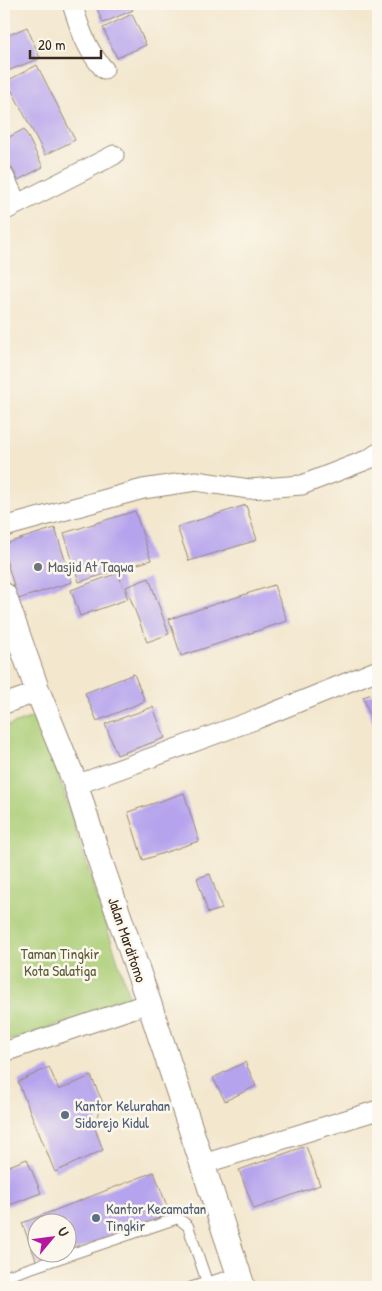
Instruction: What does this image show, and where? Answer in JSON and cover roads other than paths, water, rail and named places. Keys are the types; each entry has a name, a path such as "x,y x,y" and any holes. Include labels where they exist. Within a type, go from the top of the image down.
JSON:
{"street":[{"path":"72,4 86,44 93,58 104,68"},
{"path":"4,176 10,207 114,155"},
{"path":"4,527 142,489 196,481 249,489 302,485 369,459 378,453"},
{"name":"Jalan Marditomo","path":"4,595 38,692 76,785 241,1280"},
{"path":"76,785 257,719 378,670"},
{"path":"4,704 38,692"},
{"path":"4,1052 149,1003"},
{"path":"203,1164 378,1110"}],"lane":[{"path":"4,1277 178,1218 188,1226 207,1282"},
{"path":"192,1287 207,1282 241,1280"}],"place":[{"name":"Masjid At Taqwa","path":"38,567"},
{"name":"Kantor Kelurahan Sidorejo Kidul","path":"65,1115"},
{"name":"Kantor Kecamatan Tingkir","path":"96,1218"}],"park label":[{"name":"Taman Tingkir Kota Salatiga","path":"60,962"}]}
